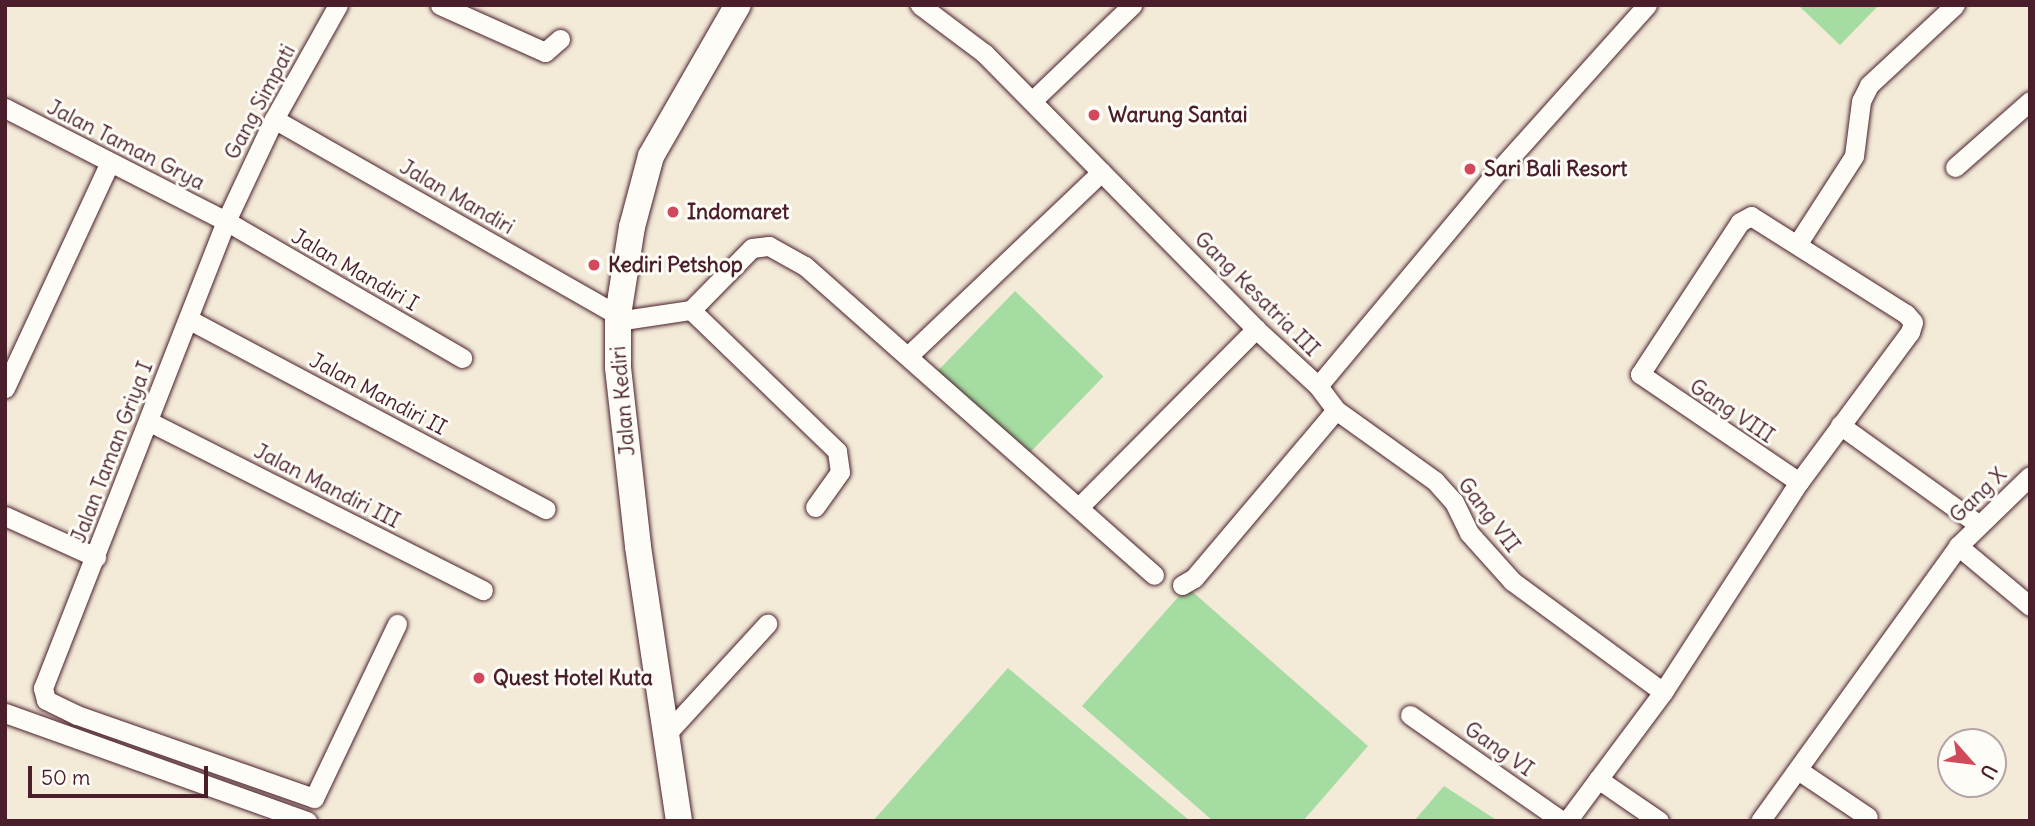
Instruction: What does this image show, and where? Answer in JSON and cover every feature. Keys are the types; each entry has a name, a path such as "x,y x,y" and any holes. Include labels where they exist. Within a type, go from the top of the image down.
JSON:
{"main road":[{"name":"Jalan Kediri","path":"679,821 668,732 638,546 618,368 618,318 632,227 651,156 738,5"}],"street":[{"name":"Gang Simpati","path":"226,221 274,119 338,5"},
{"path":"440,5 544,52 560,39"},
{"name":"Gang Kesatria III","path":"920,5 984,53 1256,329 1318,386 1490,180 1647,5"},
{"path":"1032,101 1132,5"},
{"path":"1565,821 1663,692 1800,482 1910,332 1913,322 1798,243 1854,156 1861,101 1870,85 1955,5"},
{"path":"1955,167 2030,101"},
{"name":"Jalan Taman Grya","path":"5,108 226,221"},
{"name":"Jalan Mandiri","path":"274,119 618,318"},
{"path":"5,388 110,162"},
{"path":"908,356 1101,172"},
{"name":"Gang VIII","path":"1798,243 1758,218 1751,216 1741,222 1640,374 1800,482"},
{"name":"Jalan Taman Griya I","path":"77,715 46,700 43,688 150,422 226,221"},
{"name":"Jalan Mandiri I","path":"226,221 462,358"},
{"path":"618,318 691,310 752,248 761,245 805,266 1080,506 1154,575"},
{"path":"691,310 837,451 840,472 815,507"},
{"name":"Jalan Mandiri II","path":"188,318 546,509"},
{"path":"1080,506 1256,329"},
{"name":"Gang VII","path":"1318,386 1336,410 1435,481 1454,502 1469,533 1512,581 1663,692"},
{"path":"1182,585 1194,578 1336,410"},
{"name":"Jalan Mandiri III","path":"150,422 483,590"},
{"path":"1840,425 1979,525"},
{"name":"Gang X","path":"1760,821 1958,546 2030,476"},
{"path":"5,516 96,557"},
{"path":"1958,546 2030,606"},
{"path":"70,737 77,715 314,798 397,624"},
{"path":"668,732 767,624"},
{"path":"5,713 307,821"},
{"name":"Gang VI","path":"1410,715 1565,821"},
{"path":"1798,770 1868,817"},
{"path":"1598,779 1659,821"}],"green space":[{"path":"1798,5 1876,5 1877,7 1840,45"},
{"path":"1015,291 1103,376 1026,456 938,371"},
{"path":"1187,587 1368,746 1303,821 1213,821 1082,706"},
{"path":"1008,668 1190,821 873,821"},
{"path":"1444,786 1498,821 1414,821"}],"place":[{"name":"Warung Santai","path":"1094,115"},
{"name":"Sari Bali Resort","path":"1470,169"},
{"name":"Indomaret","path":"673,212"},
{"name":"Kediri Petshop","path":"594,265"},
{"name":"Quest Hotel Kuta","path":"479,678"}]}
